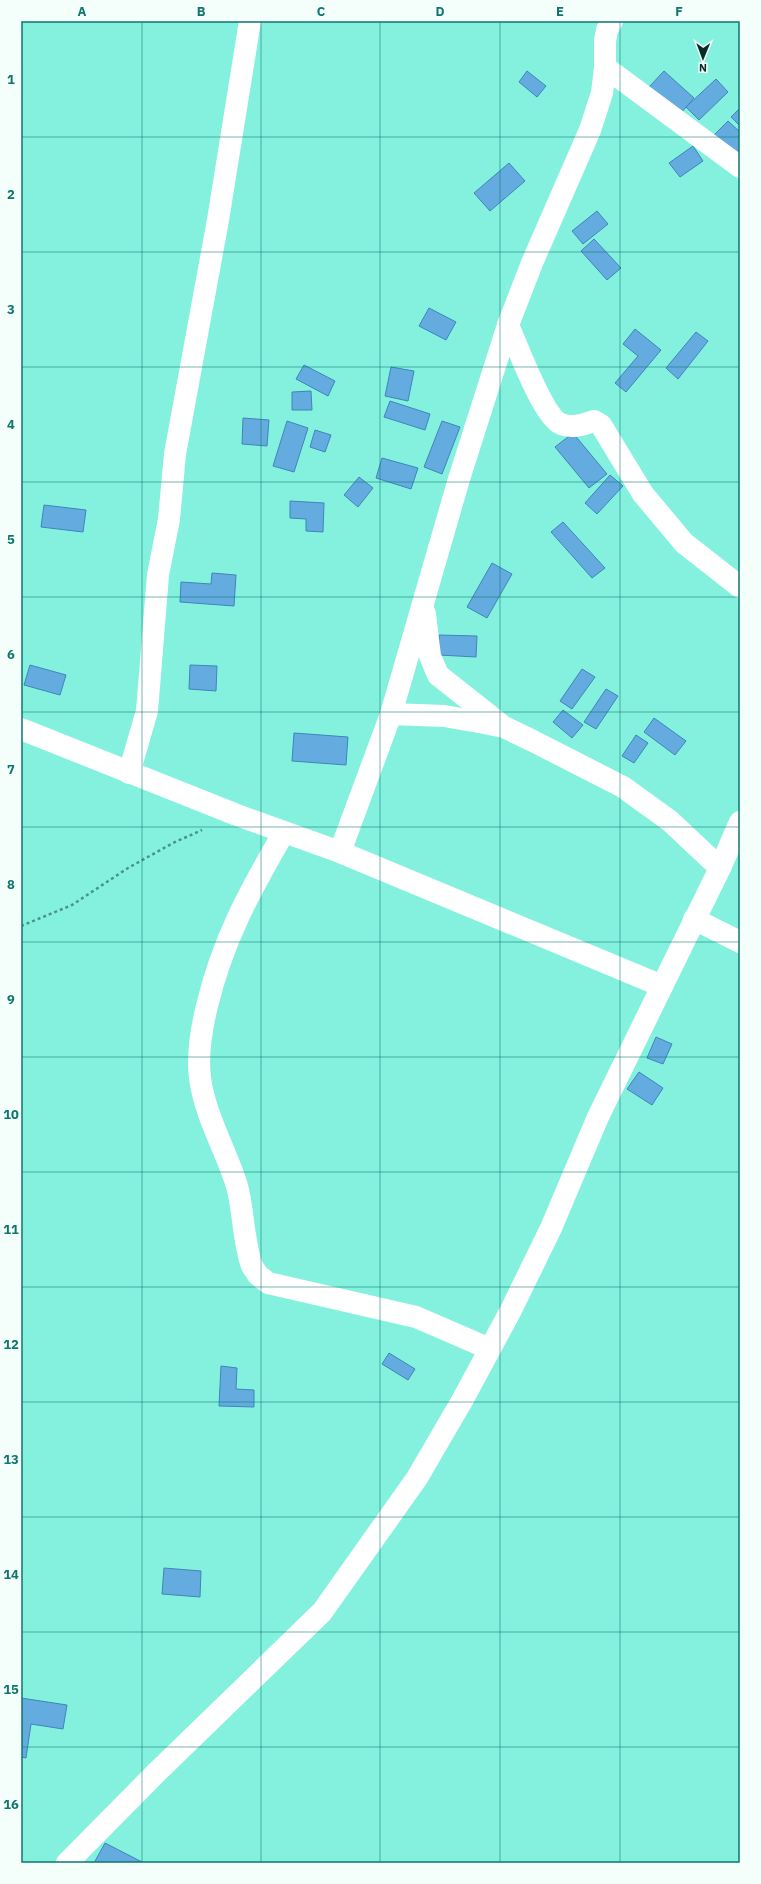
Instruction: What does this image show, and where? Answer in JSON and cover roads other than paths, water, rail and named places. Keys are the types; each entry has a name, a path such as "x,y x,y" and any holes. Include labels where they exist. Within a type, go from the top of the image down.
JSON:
{"street":[{"path":"129,772 147,711 158,575 169,519 175,454 218,220 250,21"},
{"path":"340,852 390,714 424,604 460,478 508,325 532,263 590,130 602,93 605,67 605,41 607,30 612,21"},
{"path":"605,67 740,167"},
{"path":"508,325 543,404 554,419 559,424 566,426 574,426 594,421 601,425 643,494 684,542 740,587"},
{"path":"424,604 430,656 438,675 504,727 623,787 670,821 720,868"},
{"path":"390,714 444,716 504,727"},
{"path":"21,728 237,815 340,852 662,986"},
{"path":"67,1863 152,1777 322,1612 417,1478 511,1310 551,1228 598,1117 720,868 740,822"},
{"path":"284,832 245,900 220,957 199,1048 200,1078 205,1100 237,1186 252,1266 258,1275 268,1283 416,1316 490,1349"},
{"path":"694,919 740,942"}]}
